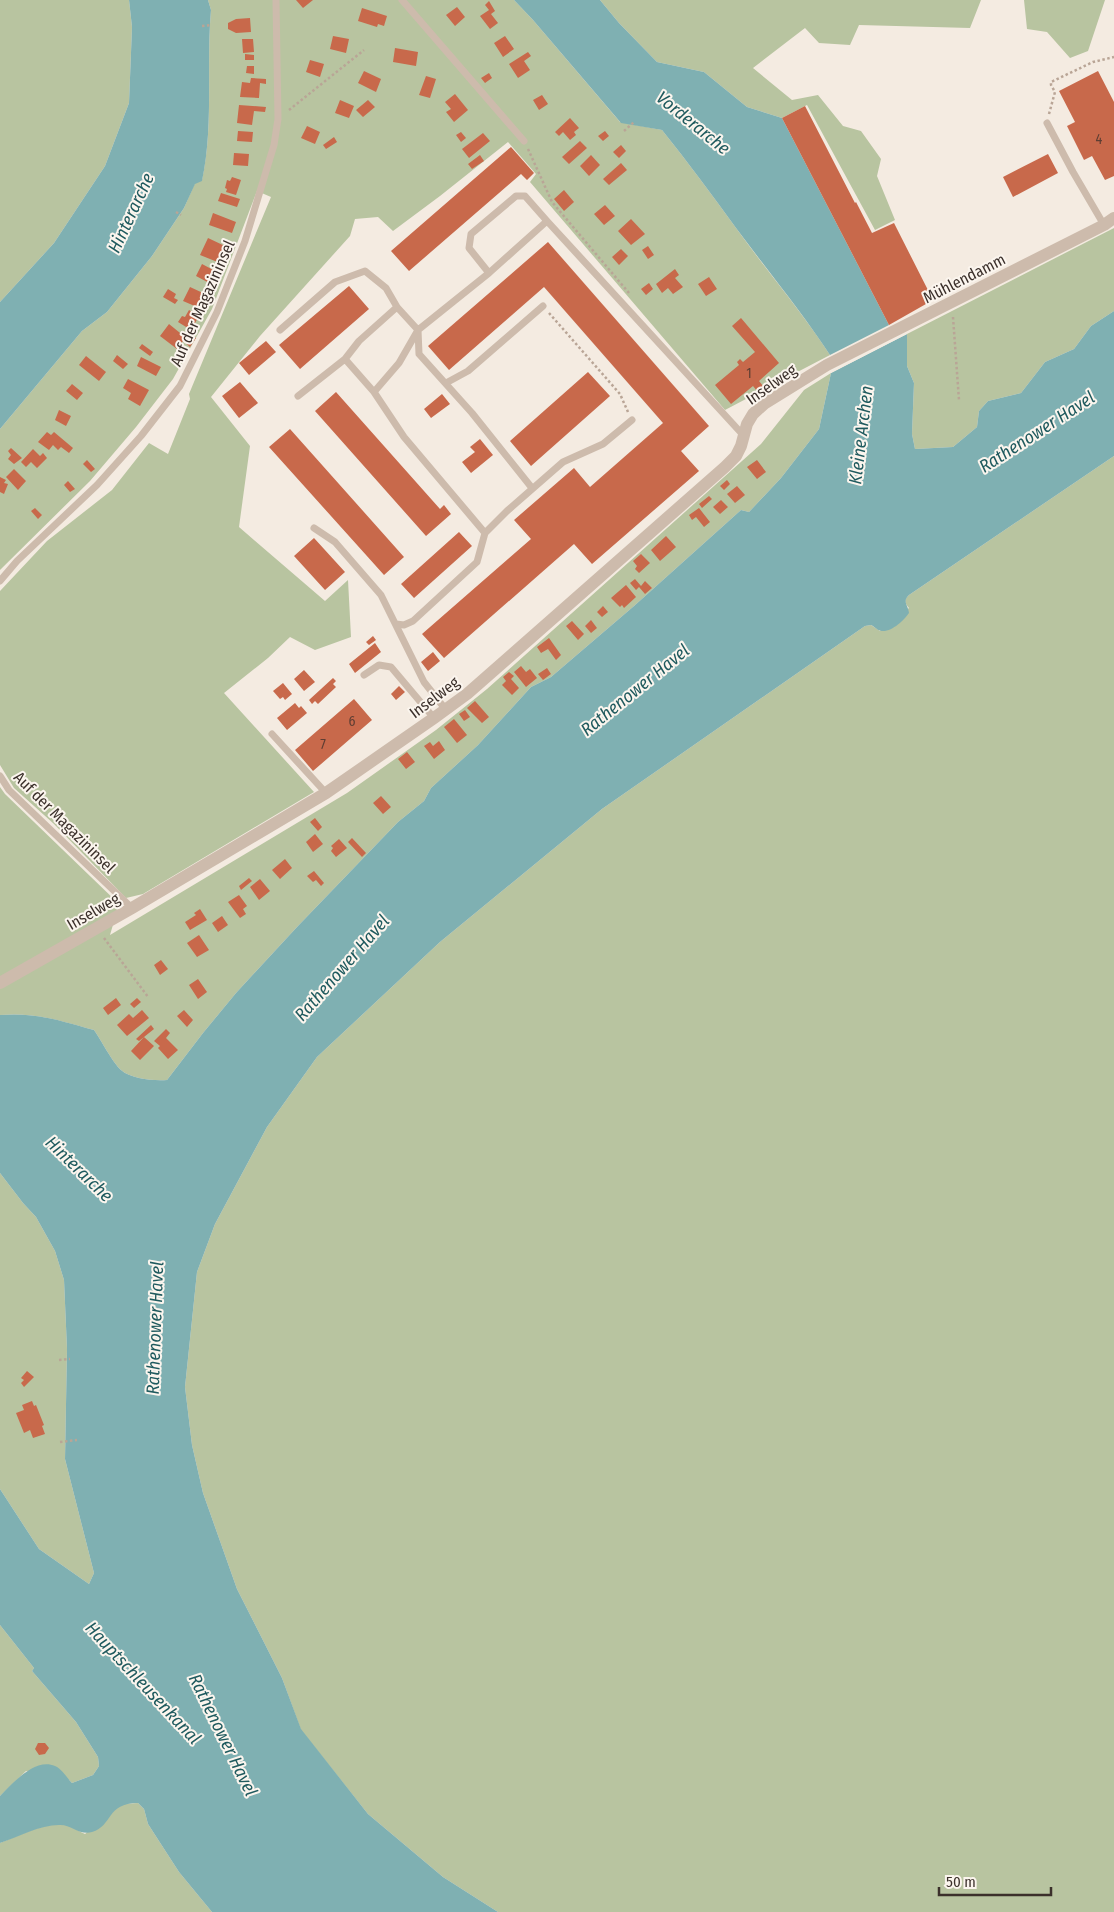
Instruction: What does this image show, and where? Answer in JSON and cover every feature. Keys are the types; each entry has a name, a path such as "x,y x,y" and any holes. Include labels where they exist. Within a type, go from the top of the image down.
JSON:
{"street":[{"name":"Mühlendamm","path":"827,366 1109,221"},
{"name":"Inselweg","path":"0,983 132,908 326,793 446,710 725,467 736,456 747,424 753,414 764,404 827,366"}],"lane":[{"name":"Auf der Magazininsel","path":"0,581 17,561 97,485 141,436 180,386 217,312 245,241 274,145 278,119 276,0"},
{"path":"402,0 524,141"},
{"path":"1047,123 1073,172 1109,221"},
{"path":"489,273 469,248 471,234 516,196 525,196 744,436"},
{"path":"374,392 399,363 418,330 489,273 547,221"},
{"path":"280,330 335,282 365,271 386,288 397,307 418,330 419,354 472,413 532,488"},
{"path":"446,383 468,371 543,306"},
{"path":"298,396 345,358 359,341 397,307"},
{"path":"345,358 374,392 404,437 485,533"},
{"path":"396,624 404,625 413,621 477,562 485,533 532,488 563,462 604,444 632,420"},
{"path":"314,528 335,542 381,595 424,682 446,710"},
{"path":"364,675 379,665 391,667 434,718"},
{"path":"272,734 326,793"},
{"name":"Auf der Magazininsel","path":"0,776 9,790 132,908"}],"path":[{"path":"202,26 211,25"},
{"path":"278,119 364,50"},
{"path":"1047,123 1054,92 1051,82 1093,62 1114,57"},
{"path":"624,131 634,122"},
{"path":"524,141 552,202 634,298"},
{"path":"176,212 182,215"},
{"path":"952,303 959,400"},
{"path":"543,306 620,394 632,420"},
{"path":"97,928 148,997"},
{"path":"59,1360 70,1359"},
{"path":"60,1442 77,1440"}],"green space":[{"path":"0,0 129,0 132,27 129,103 105,166 54,243 0,302"},
{"path":"208,0 514,0 620,122 662,130 691,166 830,355 725,410 530,182 536,174 508,142 393,231 378,217 355,219 350,236 260,336 211,397 250,446 239,527 325,601 348,580 351,637 315,650 290,637 268,658 224,693 314,792 143,894 126,898 54,824 14,788 0,765 0,591 47,541 112,490 149,443 168,454 190,399 189,394 271,197 257,191 212,309 173,379 136,427 90,481 0,570 0,429 82,331 107,312 152,256 184,208 195,183 202,180 206,159 209,117 211,10"},
{"path":"600,0 981,0 970,28 859,25 850,45 819,43 805,28 753,68 792,100 818,95 843,126 861,131 881,159 877,176 895,220 875,230 807,105 782,118 747,107 704,72 657,62 619,23"},
{"path":"1024,0 1105,0 1088,51 1070,58 1047,32 1027,29"},
{"path":"1114,228 1114,311 1091,326 1074,349 1045,362 1021,393 988,401 979,411 977,427 953,447 915,449 912,434 914,383 907,366 907,334"},
{"path":"831,373 819,429 781,478 749,512 741,510 551,677 531,687 478,745 431,788 424,801 398,822 297,927 236,993 167,1080 143,1079 125,1073 114,1062 94,1030 37,1016 0,1015 0,787 119,904 110,935 347,793 436,730 487,689 761,444 804,390"},
{"path":"1114,456 1114,1912 498,1912 443,1877 368,1814 301,1730 282,1678 237,1589 203,1493 192,1445 185,1387 197,1272 215,1224 267,1127 317,1057 440,942 602,809 865,626 871,625 880,631 909,608 905,601 909,595"},
{"path":"0,1173 36,1217 55,1251 64,1280 67,1349 65,1459 94,1573 89,1584 39,1549 0,1489"},
{"path":"0,1625 34,1668 32,1671 76,1722 98,1757 99,1766 93,1775 72,1783 69,1780 26,1771 0,1796"},
{"path":"138,1803 144,1809 148,1824 179,1872 212,1912 0,1912 0,1843 44,1826 62,1824 85,1834 118,1806"}],"water":[{"name":"Hinterarche","path":"129,0 208,0 211,10 209,117 206,160 202,181 195,184 184,208 152,256 107,312 82,331 0,429 0,302 54,243 105,166 129,103 132,27"},
{"name":"Vorderarche","path":"514,0 600,0 619,23 657,62 704,72 747,107 782,118 889,325 830,355 691,166 662,130 621,123"},
{"path":"1114,311 1114,456 909,595 906,601 909,613 894,628 882,631 871,625 865,626 602,809 440,942 317,1057 267,1127 215,1224 197,1272 185,1387 192,1445 203,1493 237,1589 282,1678 301,1729 368,1814 443,1877 498,1912 212,1912 179,1872 148,1824 144,1809 138,1803 120,1807 104,1825 92,1832 83,1832 63,1825 52,1826 37,1829 0,1843 0,1796 24,1773 32,1768 47,1764 58,1767 72,1783 93,1775 99,1766 98,1757 76,1722 32,1671 34,1668 0,1625 0,1489 39,1549 89,1584 94,1573 65,1459 67,1349 64,1280 55,1251 36,1217 0,1173 0,1015 37,1016 94,1030 114,1062 125,1073 143,1079 167,1080 236,993 297,927 398,822 424,801 431,788 478,745 531,687 551,677 741,510 749,512 781,478 819,429 831,373 907,334 907,366 914,383 912,434 915,449 953,447 977,427 979,411 988,401 1021,393 1045,362 1074,349 1091,326"}],"pier":[{"path":"906,331 907,334 831,373 830,371"}],"building":[{"path":"296,0 313,0 303,8"},
{"path":"489,1 495,11 491,14 498,23 490,29 480,16 489,10 485,5"},
{"path":"457,7 465,17 455,26 446,15"},
{"path":"362,8 387,16 384,26 378,24 377,27 358,21"},
{"path":"250,18 251,32 236,33 228,29 228,23 236,19"},
{"path":"333,36 349,39 346,53 330,49"},
{"path":"505,36 514,49 503,57 494,43"},
{"path":"242,39 253,39 254,52 243,53"},
{"path":"395,48 418,52 416,66 393,62"},
{"path":"528,52 531,56 524,61 530,70 518,78 509,64"},
{"path":"245,54 254,55 254,60 245,60"},
{"path":"310,60 324,64 320,77 306,72"},
{"path":"247,66 254,66 254,74 246,73"},
{"path":"364,71 381,79 376,92 358,83"},
{"path":"1098,71 1114,102 1114,176 1105,180 1092,156 1084,160 1067,126 1075,122 1059,91"},
{"path":"489,73 492,78 485,83 481,78"},
{"path":"426,76 436,79 430,98 419,95"},
{"path":"251,78 266,79 266,84 260,83 259,98 240,97 242,82 250,83"},
{"path":"455,94 468,110 454,122 446,112 451,109 445,102"},
{"path":"542,95 548,104 539,110 533,100"},
{"path":"340,100 354,106 349,118 335,113"},
{"path":"368,100 375,107 363,117 356,110"},
{"path":"239,105 266,107 265,112 254,111 252,125 237,123"},
{"path":"805,106 872,233 894,223 933,300 889,325 782,118"},
{"path":"570,118 579,128 574,132 576,135 570,140 563,132 559,136 555,132"},
{"path":"307,126 320,132 315,144 301,138"},
{"path":"238,131 253,132 252,142 237,141"},
{"path":"605,131 609,136 603,141 598,136"},
{"path":"461,132 466,138 461,142 456,135"},
{"path":"483,133 490,141 469,158 462,149"},
{"path":"334,137 337,142 326,149 323,145"},
{"path":"580,141 587,148 569,164 562,157"},
{"path":"621,145 626,151 619,158 613,152"},
{"path":"511,147 534,173 527,180 521,174 409,271 391,251"},
{"path":"234,153 249,154 248,166 233,165"},
{"path":"1048,154 1058,173 1013,197 1003,177"},
{"path":"480,155 484,161 472,169 468,164"},
{"path":"591,155 600,165 589,176 580,166"},
{"path":"621,163 627,170 609,185 603,179"},
{"path":"232,177 241,180 236,195 226,192 227,189 225,188 227,180 230,181"},
{"path":"564,190 574,202 564,211 554,199"},
{"path":"221,193 240,199 237,207 218,201"},
{"path":"605,205 615,216 604,225 594,214"},
{"path":"213,213 236,222 232,233 209,225"},
{"path":"631,219 645,234 631,245 618,231"},
{"path":"208,238 227,247 220,263 200,255"},
{"path":"548,242 709,426 681,451 699,471 592,564 574,544 444,658 422,634 531,539 514,520 574,468 590,487 663,423 544,287 449,370 428,346"},
{"path":"648,246 654,255 648,259 642,250"},
{"path":"621,249 628,256 619,265 612,257"},
{"path":"202,264 219,273 213,285 196,276"},
{"path":"675,269 679,275 675,278 683,287 673,294 668,288 662,293 656,284"},
{"path":"709,277 717,289 706,296 698,284"},
{"path":"649,283 653,289 646,295 641,289"},
{"path":"349,286 369,309 300,369 279,345"},
{"path":"190,287 203,293 197,307 183,301"},
{"path":"168,289 176,294 174,298 178,300 175,304 163,297"},
{"path":"189,310 199,316 191,330 178,322 182,316 185,317"},
{"path":"741,318 779,363 759,381 763,386 757,391 753,386 731,404 715,385 739,365 737,362 740,359 743,362 755,352 732,326"},
{"path":"169,324 185,337 189,333 196,338 190,347 183,341 177,349 160,336"},
{"path":"266,341 276,352 249,375 239,363"},
{"path":"142,344 153,352 150,356 139,348"},
{"path":"117,355 128,364 123,369 113,361"},
{"path":"86,356 106,372 99,381 79,365"},
{"path":"141,357 161,367 156,376 137,366"},
{"path":"588,372 610,396 531,466 510,441"},
{"path":"128,379 149,390 140,406 128,399 131,393 123,388"},
{"path":"240,382 258,403 239,418 222,396"},
{"path":"72,384 83,393 77,400 66,391"},
{"path":"336,392 440,509 444,505 451,514 426,536 315,411"},
{"path":"442,394 450,404 431,418 424,409"},
{"path":"59,410 71,416 66,426 55,420"},
{"path":"290,429 404,557 384,575 269,447"},
{"path":"47,432 51,435 54,432 73,448 69,453 61,447 58,450 53,445 49,450 38,442"},
{"path":"480,439 493,455 471,473 462,462 475,452 470,447"},
{"path":"11,448 22,458 14,464 8,459 11,455 8,451"},
{"path":"33,449 40,456 43,453 47,458 37,468 31,462 26,467 21,462"},
{"path":"87,460 95,469 91,472 83,464"},
{"path":"757,460 766,472 757,479 747,467"},
{"path":"14,469 26,481 18,490 6,477"},
{"path":"0,477 6,480 4,483 8,484 4,494 0,492"},
{"path":"727,480 730,484 724,490 720,486"},
{"path":"68,481 75,489 70,492 64,485"},
{"path":"737,486 745,495 735,503 727,494"},
{"path":"709,496 712,499 702,508 699,504"},
{"path":"721,500 728,507 720,514 713,507"},
{"path":"35,508 42,515 38,519 31,511"},
{"path":"699,508 710,522 704,527 696,517 692,520 689,515"},
{"path":"459,532 472,546 414,598 401,584"},
{"path":"666,536 676,547 660,561 651,550"},
{"path":"314,538 345,572 325,590 294,556"},
{"path":"641,554 650,563 639,573 635,569 637,566 633,561"},
{"path":"635,579 641,586 645,581 652,588 645,594 639,587 636,590 630,583"},
{"path":"626,585 636,597 624,608 622,605 620,607 611,598"},
{"path":"603,606 608,612 602,617 597,612"},
{"path":"591,620 597,628 591,633 585,626"},
{"path":"572,621 584,634 578,640 566,626"},
{"path":"373,636 376,640 369,645 366,642"},
{"path":"549,638 561,655 556,660 548,649 541,653 537,647"},
{"path":"375,643 381,652 355,673 349,664"},
{"path":"433,652 440,661 428,671 421,662"},
{"path":"521,666 526,672 530,669 537,678 526,687 514,672"},
{"path":"547,668 551,674 543,680 538,674"},
{"path":"304,670 315,682 304,691 294,679"},
{"path":"509,672 514,676 511,679 519,688 512,695 502,685 506,681 503,677"},
{"path":"333,678 336,681 333,684 336,687 318,704 315,701 312,704 309,700"},
{"path":"283,683 292,694 285,700 283,697 280,699 273,691"},
{"path":"399,686 405,692 396,700 391,694"},
{"path":"354,699 372,720 313,771 295,750"},
{"path":"475,701 489,717 482,723 467,708"},
{"path":"295,703 299,708 301,706 307,713 287,730 277,718"},
{"path":"465,710 470,717 464,721 459,714"},
{"path":"454,719 467,735 457,743 444,727"},
{"path":"439,741 445,750 434,759 424,746 430,742 433,746"},
{"path":"407,752 415,762 406,769 398,759"},
{"path":"381,796 391,807 383,814 373,803"},
{"path":"315,818 322,827 318,831 310,822"},
{"path":"315,834 323,844 313,852 306,842"},
{"path":"352,838 366,853 362,857 348,842"},
{"path":"339,839 347,848 336,857 331,851 333,848 331,846"},
{"path":"285,859 292,868 280,879 272,870"},
{"path":"314,871 324,883 321,886 316,880 313,882 307,876"},
{"path":"249,878 252,881 241,890 239,886"},
{"path":"260,879 270,891 259,900 250,887"},
{"path":"239,895 247,906 243,909 246,914 240,918 228,902"},
{"path":"200,909 207,920 190,930 185,922 196,915 194,913"},
{"path":"222,916 228,925 218,932 212,923"},
{"path":"199,935 209,950 197,957 187,943"},
{"path":"161,960 168,969 160,975 154,965"},
{"path":"198,979 207,992 198,999 189,985"},
{"path":"116,998 121,1005 108,1015 103,1008"},
{"path":"137,998 141,1002 134,1008 130,1004"},
{"path":"142,1010 149,1018 127,1036 117,1025 129,1014 133,1018"},
{"path":"184,1010 193,1020 187,1027 177,1016"},
{"path":"151,1025 154,1029 139,1041 136,1039"},
{"path":"166,1029 170,1033 166,1038 178,1050 168,1059 158,1048 160,1046 154,1041"},
{"path":"144,1037 154,1046 140,1060 131,1051"},
{"path":"27,1371 34,1377 24,1387 21,1383 24,1380 21,1378"},
{"path":"32,1401 34,1406 36,1405 44,1425 42,1426 45,1434 33,1438 30,1430 24,1433 16,1413 24,1410 22,1405"},
{"path":"38,1743 45,1743 49,1748 45,1754 39,1755 35,1749"}],"water label":[{"name":"Rathenower Havel","path":"1037,432"},
{"name":"Kleine Archen","path":"861,435"},
{"name":"Rathenower Havel","path":"635,690"},
{"name":"Rathenower Havel","path":"342,968"},
{"name":"Rathenower Havel","path":"155,1328"},
{"name":"Hauptschleusenkanal","path":"143,1683"},
{"name":"Rathenower Havel","path":"223,1735"}]}
